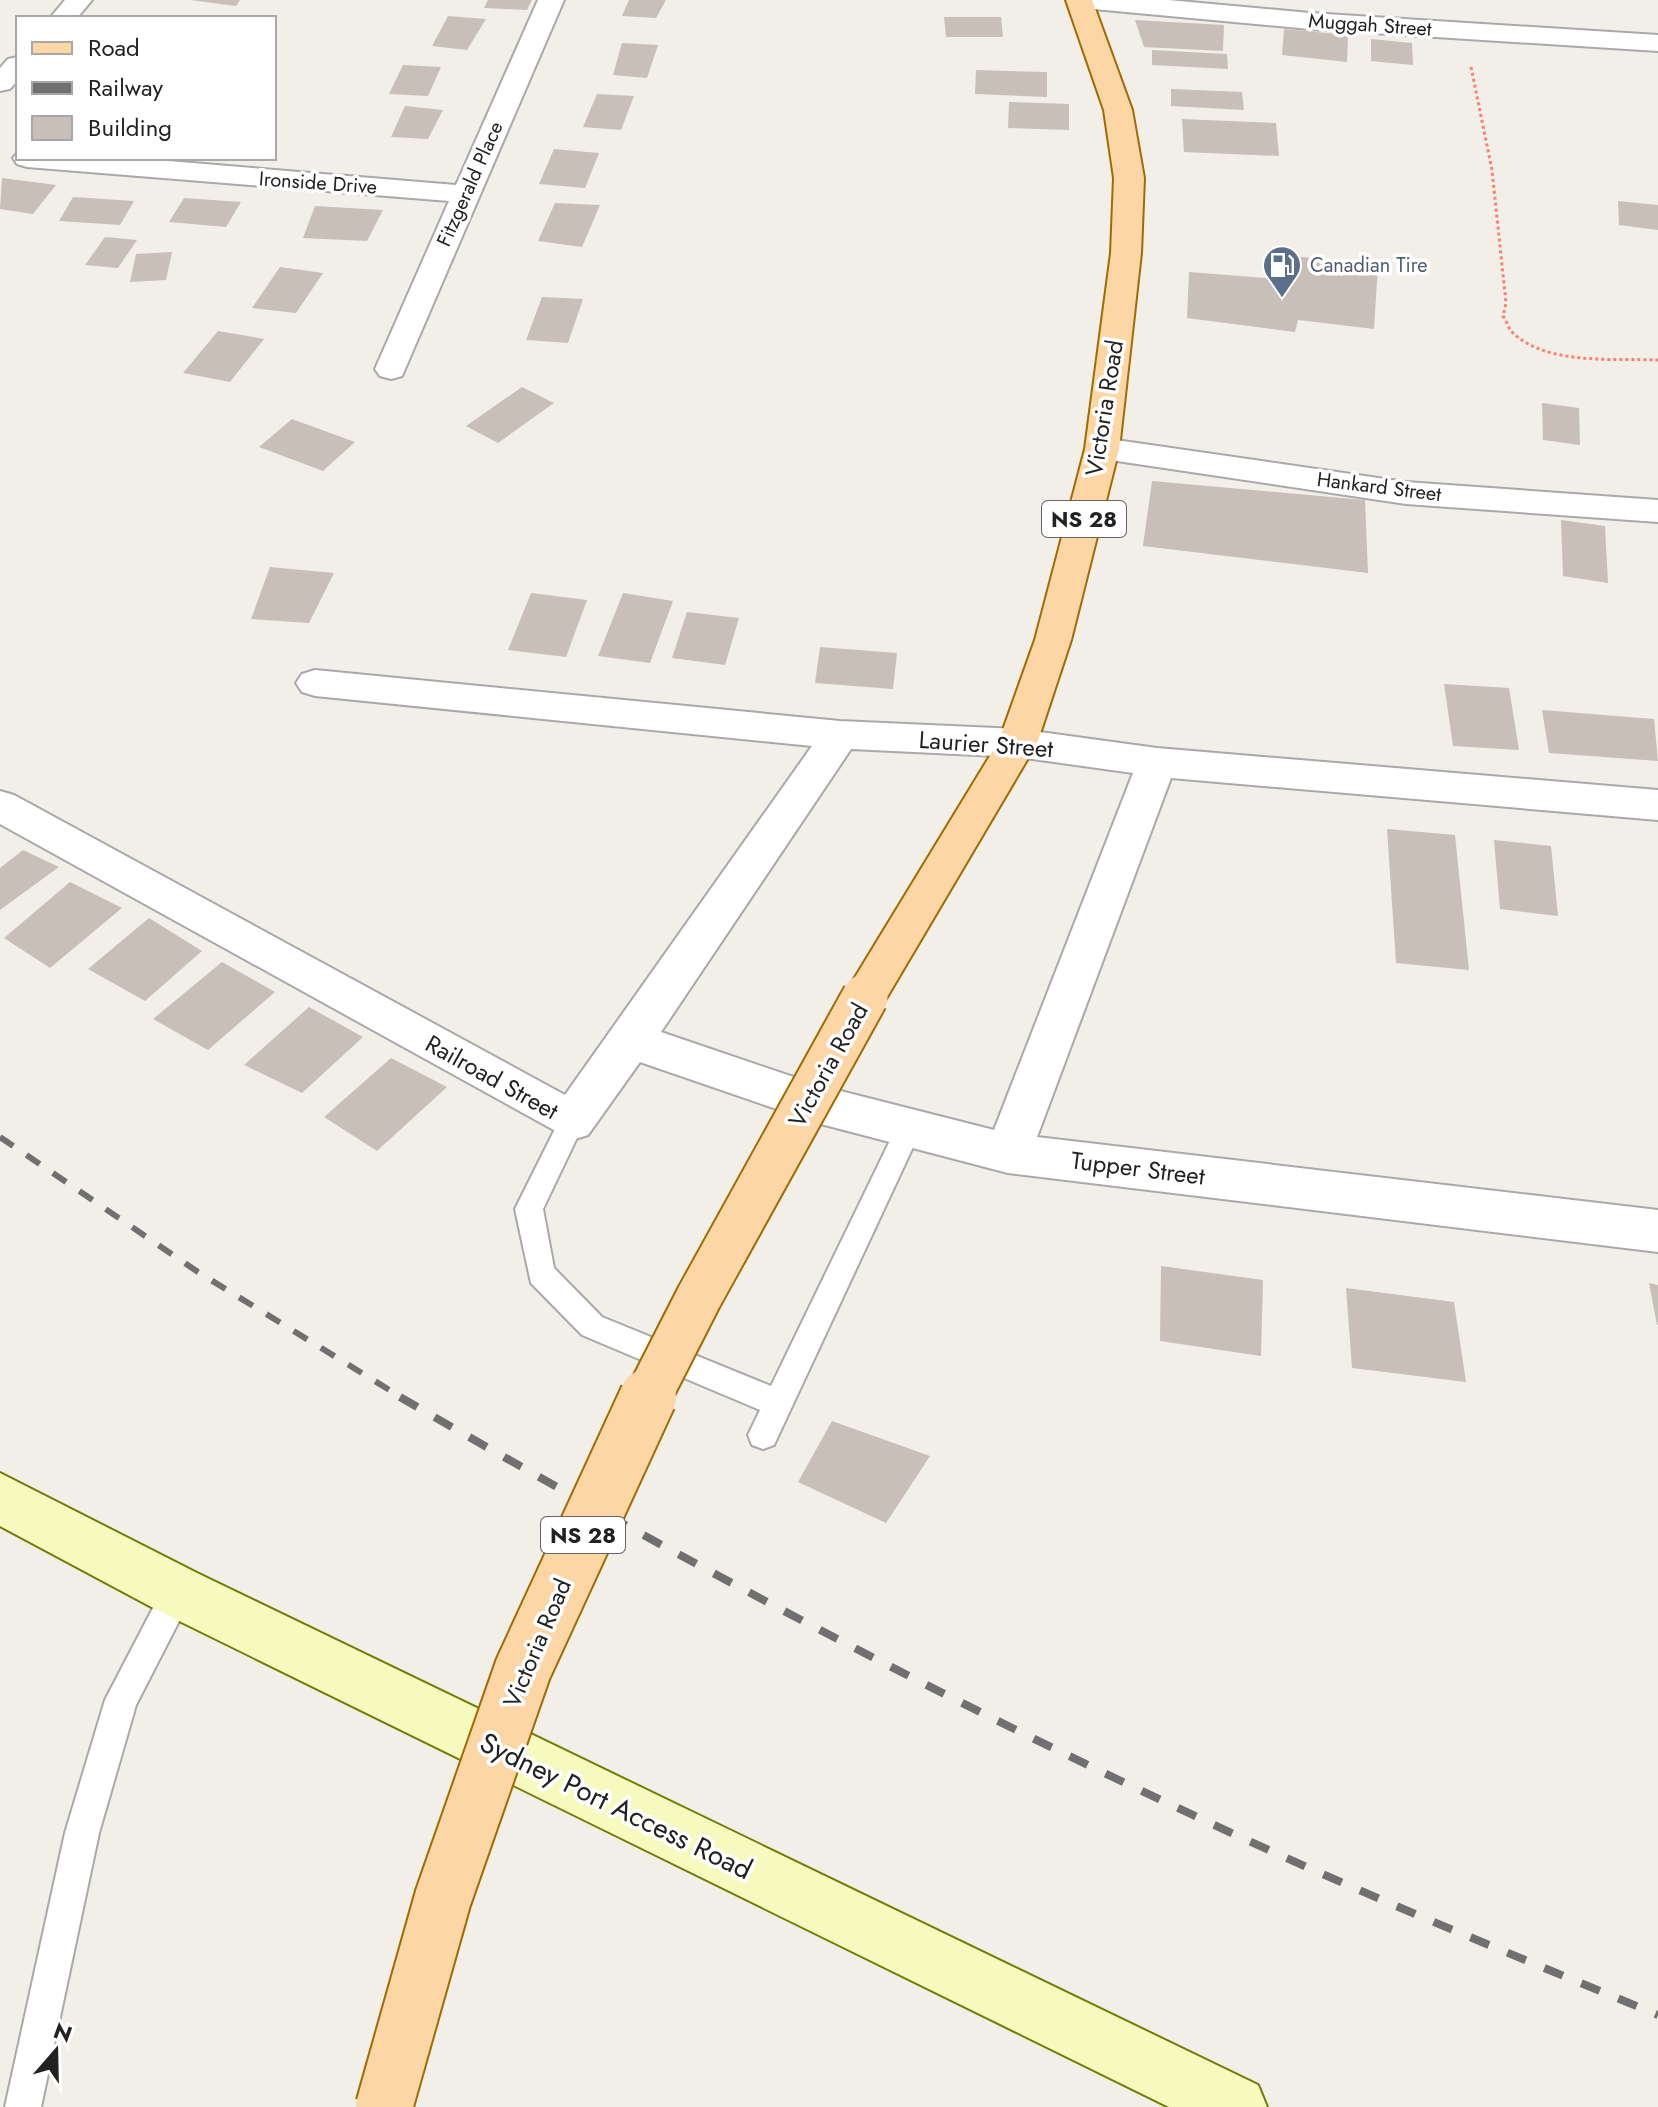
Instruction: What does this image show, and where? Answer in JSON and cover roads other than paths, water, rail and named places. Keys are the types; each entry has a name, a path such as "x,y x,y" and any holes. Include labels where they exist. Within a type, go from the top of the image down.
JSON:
{"main road":[{"name":"Victoria Road","path":"384,2107 443,1898 523,1669 622,1448 865,997 1018,743 1053,640 1102,449 1126,253 1129,178 1118,110 1081,0"}],"street":[{"path":"65,16 79,0"},
{"name":"Fitzgerald Place","path":"391,369 551,0"},
{"name":"Muggah Street","path":"1081,0 1462,32 1658,43"},
{"path":"0,83 16,67"},
{"name":"Ironside Drive","path":"51,160 465,194"},
{"name":"Hankard Street","path":"1102,449 1406,493 1658,511"},
{"name":"Laurier Street","path":"315,683 840,735 1018,743 1157,762 1658,805"},
{"name":"Railroad Street","path":"0,806 572,1121 632,1039 840,735"},
{"path":"1008,1153 1157,762"},
{"name":"Tupper Street","path":"632,1039 688,1063 908,1130 1008,1153 1658,1231"},
{"name":"Sydney Port Access Road","path":"0,1498 178,1592 1190,2094 1236,2107"}],"lane":[{"path":"572,1121 529,1209 541,1274 592,1326 778,1403"},
{"path":"763,1435 908,1130"},
{"path":"23,2107 82,1833 121,1700 178,1592"}],"railway":[{"path":"0,1137 198,1272 404,1399"},
{"path":"400,1397 713,1573 1033,1738 1300,1864 1658,2015"}],"place":[{"name":"Canadian Tire","path":"1282,299"}]}
